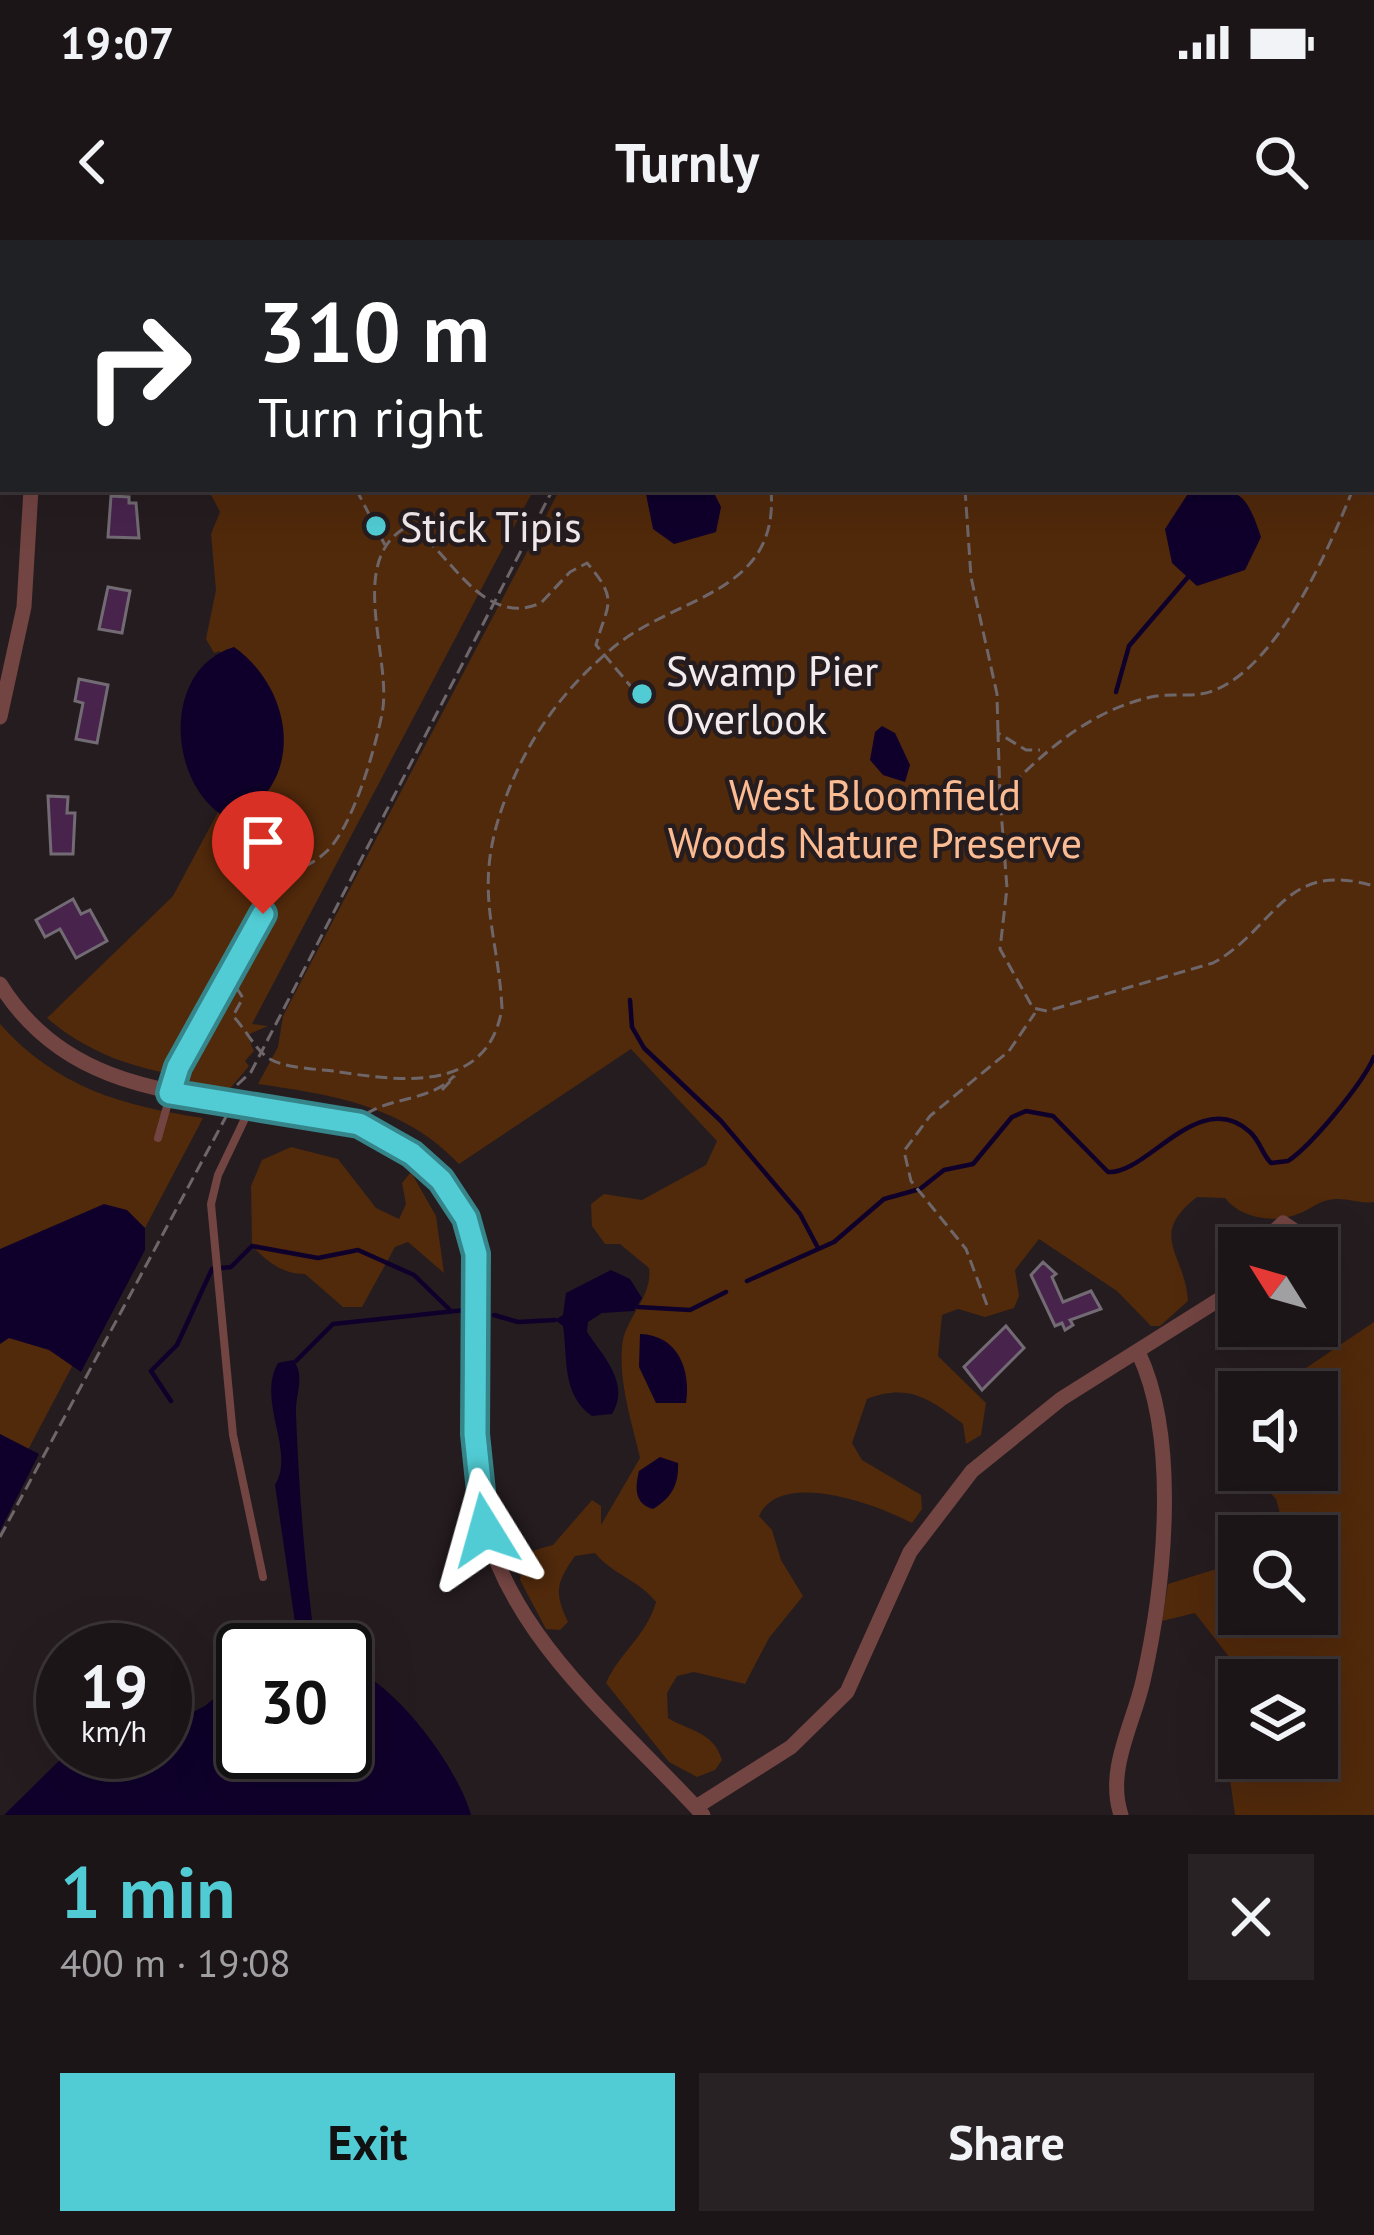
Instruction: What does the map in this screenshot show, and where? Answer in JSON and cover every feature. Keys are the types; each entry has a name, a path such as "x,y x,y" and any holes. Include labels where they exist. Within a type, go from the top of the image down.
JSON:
{"street":[{"path":"0,717 24,607 32,492"},
{"path":"0,984 61,1052 112,1078 170,1093 359,1124 427,1166 466,1218 476,1254 477,1484 485,1530 502,1576 552,1652 700,1811 791,1747 847,1692 910,1552 972,1471 1061,1399 1218,1301"},
{"path":"1121,1815 1115,1798 1118,1767 1153,1640 1161,1576 1158,1431 1139,1354"}],"lane":[{"path":"158,1138 178,1067 263,914"},
{"path":"252,1105 218,1175 211,1204 233,1436 263,1576"}],"path":[{"path":"358,492 386,547"},
{"path":"230,1092 248,1077 262,1051 551,492"},
{"path":"359,1124 380,1105 439,1091 480,1055 499,1028 501,986 484,884 499,816 546,716 604,655 637,630 733,579 751,562 772,532 771,492"},
{"path":"965,492 971,577 997,694 1006,888 1000,949 1016,985 1036,1011"},
{"path":"1000,797 1042,750 1130,704 1213,692 1233,680 1318,576 1352,492"},
{"path":"263,914 284,874 330,848 354,802 383,710 386,674 375,601 386,547 403,529 417,530 455,575 494,599 532,608 550,597 584,562 609,595 610,609 596,638 604,655 639,696"},
{"path":"998,734 1026,750 1042,750"},
{"path":"987,1305 966,1249 911,1181 904,1150 911,1136 1009,1051 1036,1011 1213,963 1238,950 1270,910 1306,884 1331,877 1374,886"},
{"path":"229,976 243,998 233,1016 275,1060 388,1081 455,1075"},
{"path":"254,1036 268,1034"},
{"path":"0,1537 228,1112"}],"green space":[{"path":"210,492 532,492 252,1024 268,1026 247,1035 254,1051 245,1061 249,1066 227,1092 189,1087 184,1076 111,1057 47,1018 173,896 233,784 220,651 214,653 206,639 216,590 211,534 220,512"},
{"name":"West Bloomfield Woods Nature Preserve","path":"558,492 1374,492 1374,1202 1329,1200 1289,1217 1268,1219 1239,1210 1225,1198 1197,1197 1182,1211 1171,1234 1188,1301 1160,1326 1151,1326 1117,1291 1039,1239 1015,1270 1019,1296 1014,1308 985,1317 958,1309 942,1315 938,1356 986,1403 981,1435 966,1444 963,1424 940,1407 907,1393 882,1394 867,1399 852,1443 862,1460 921,1495 922,1509 912,1523 830,1495 787,1495 770,1502 759,1516 772,1530 781,1560 803,1596 769,1638 745,1684 694,1672 677,1676 667,1693 668,1718 707,1738 718,1750 722,1760 715,1770 697,1777 669,1762 606,1683 652,1614 656,1602 649,1595 595,1553 575,1556 559,1588 568,1622 560,1630 546,1629 520,1580 522,1567 535,1550 553,1545 592,1500 601,1506 601,1525 640,1458 624,1390 622,1347 647,1289 649,1268 620,1244 605,1244 592,1226 591,1204 604,1194 642,1200 706,1165 717,1141 631,1049 459,1164 415,1129 366,1106 258,1084 278,1047 283,1016"},
{"path":"0,1024 44,1064 92,1090 203,1118 0,1503"},
{"path":"291,1147 338,1159 376,1208 399,1219 406,1204 402,1183 411,1172 436,1216 444,1273 408,1242 395,1247 362,1307 343,1307 305,1274 282,1269 264,1257 252,1246 251,1186 262,1160"},
{"path":"1374,1322 1374,1815 1235,1815 1230,1779 1338,1779 1338,1659 1231,1659 1195,1613 1162,1621 1168,1584 1218,1569 1218,1635 1338,1635 1338,1515 1280,1515 1268,1491 1338,1491 1338,1371 1302,1371"}],"shaded area":[{"path":"646,492 714,492 721,507 716,532 674,544 653,529"},
{"path":"1189,492 1230,492 1245,501 1261,537 1245,570 1197,586 1172,563 1165,529"},
{"path":"234,647 270,688 284,738 281,763 271,786 255,805 230,820 209,804 194,783 181,730 193,679 210,659"},
{"path":"882,726 895,733 910,765 905,782 883,775 870,760 875,732"},
{"path":"104,1204 127,1210 145,1228 145,1250 81,1372 49,1350 9,1338 0,1344 0,1249"},
{"path":"611,1270 630,1279 642,1298 634,1311 602,1313 588,1322 587,1332 613,1371 618,1392 612,1414 592,1416 575,1397 563,1326 555,1320 563,1315 566,1293"},
{"path":"640,1334 664,1341 679,1356 686,1378 686,1403 656,1403 639,1367"},
{"path":"293,1360 299,1379 299,1473 313,1623 295,1623 275,1485 281,1457 271,1393 278,1363"},
{"path":"0,1434 39,1454 0,1531"},
{"path":"660,1457 678,1463 677,1478 669,1495 653,1509 639,1499 637,1483 639,1471"},
{"path":"372,1680 403,1706 438,1750 471,1815 4,1815 41,1779 192,1779 192,1712 216,1697 216,1779 372,1779"}],"building":[{"path":"111,496 129,497 129,503 136,503 139,538 108,537"},
{"path":"108,587 130,591 122,633 99,629"},
{"path":"79,679 108,685 97,743 76,739 83,703 75,701"},
{"path":"48,796 68,797 67,813 75,813 73,854 51,854"},
{"path":"73,899 81,914 90,910 107,941 76,958 60,929 45,937 36,920"},
{"path":"1043,1262 1056,1274 1052,1277 1063,1302 1091,1291 1101,1309 1070,1320 1073,1325 1065,1330 1062,1323 1055,1326 1031,1275"},
{"path":"1006,1326 1024,1348 982,1390 964,1367"}],"waterway":[{"path":"1116,692 1129,646 1188,577"},
{"path":"630,1000 632,1027 644,1048 721,1121 800,1214 817,1246"},
{"path":"747,1281 834,1242 884,1199 920,1189 944,1170 973,1164 1012,1117 1026,1111 1053,1116 1108,1172 1139,1161 1193,1125 1212,1119 1231,1121 1250,1132 1271,1163 1288,1161 1336,1113 1374,1057"},
{"path":"171,1401 151,1371 177,1345 212,1269 231,1267 252,1246 318,1258 358,1250 414,1275 449,1309"},
{"path":"638,1307 690,1310 726,1292"},
{"path":"296,1361 333,1324 465,1310"},
{"path":"494,1315 518,1322 555,1320"}],"place":[{"name":"Stick Tipis","path":"376,526"},
{"name":"Swamp Pier Overlook","path":"642,694"}],"route":[{"path":"263,914 178,1067 170,1093 329,1115 359,1124 393,1140 441,1180 466,1218 476,1254 475,1434 485,1530"}]}
